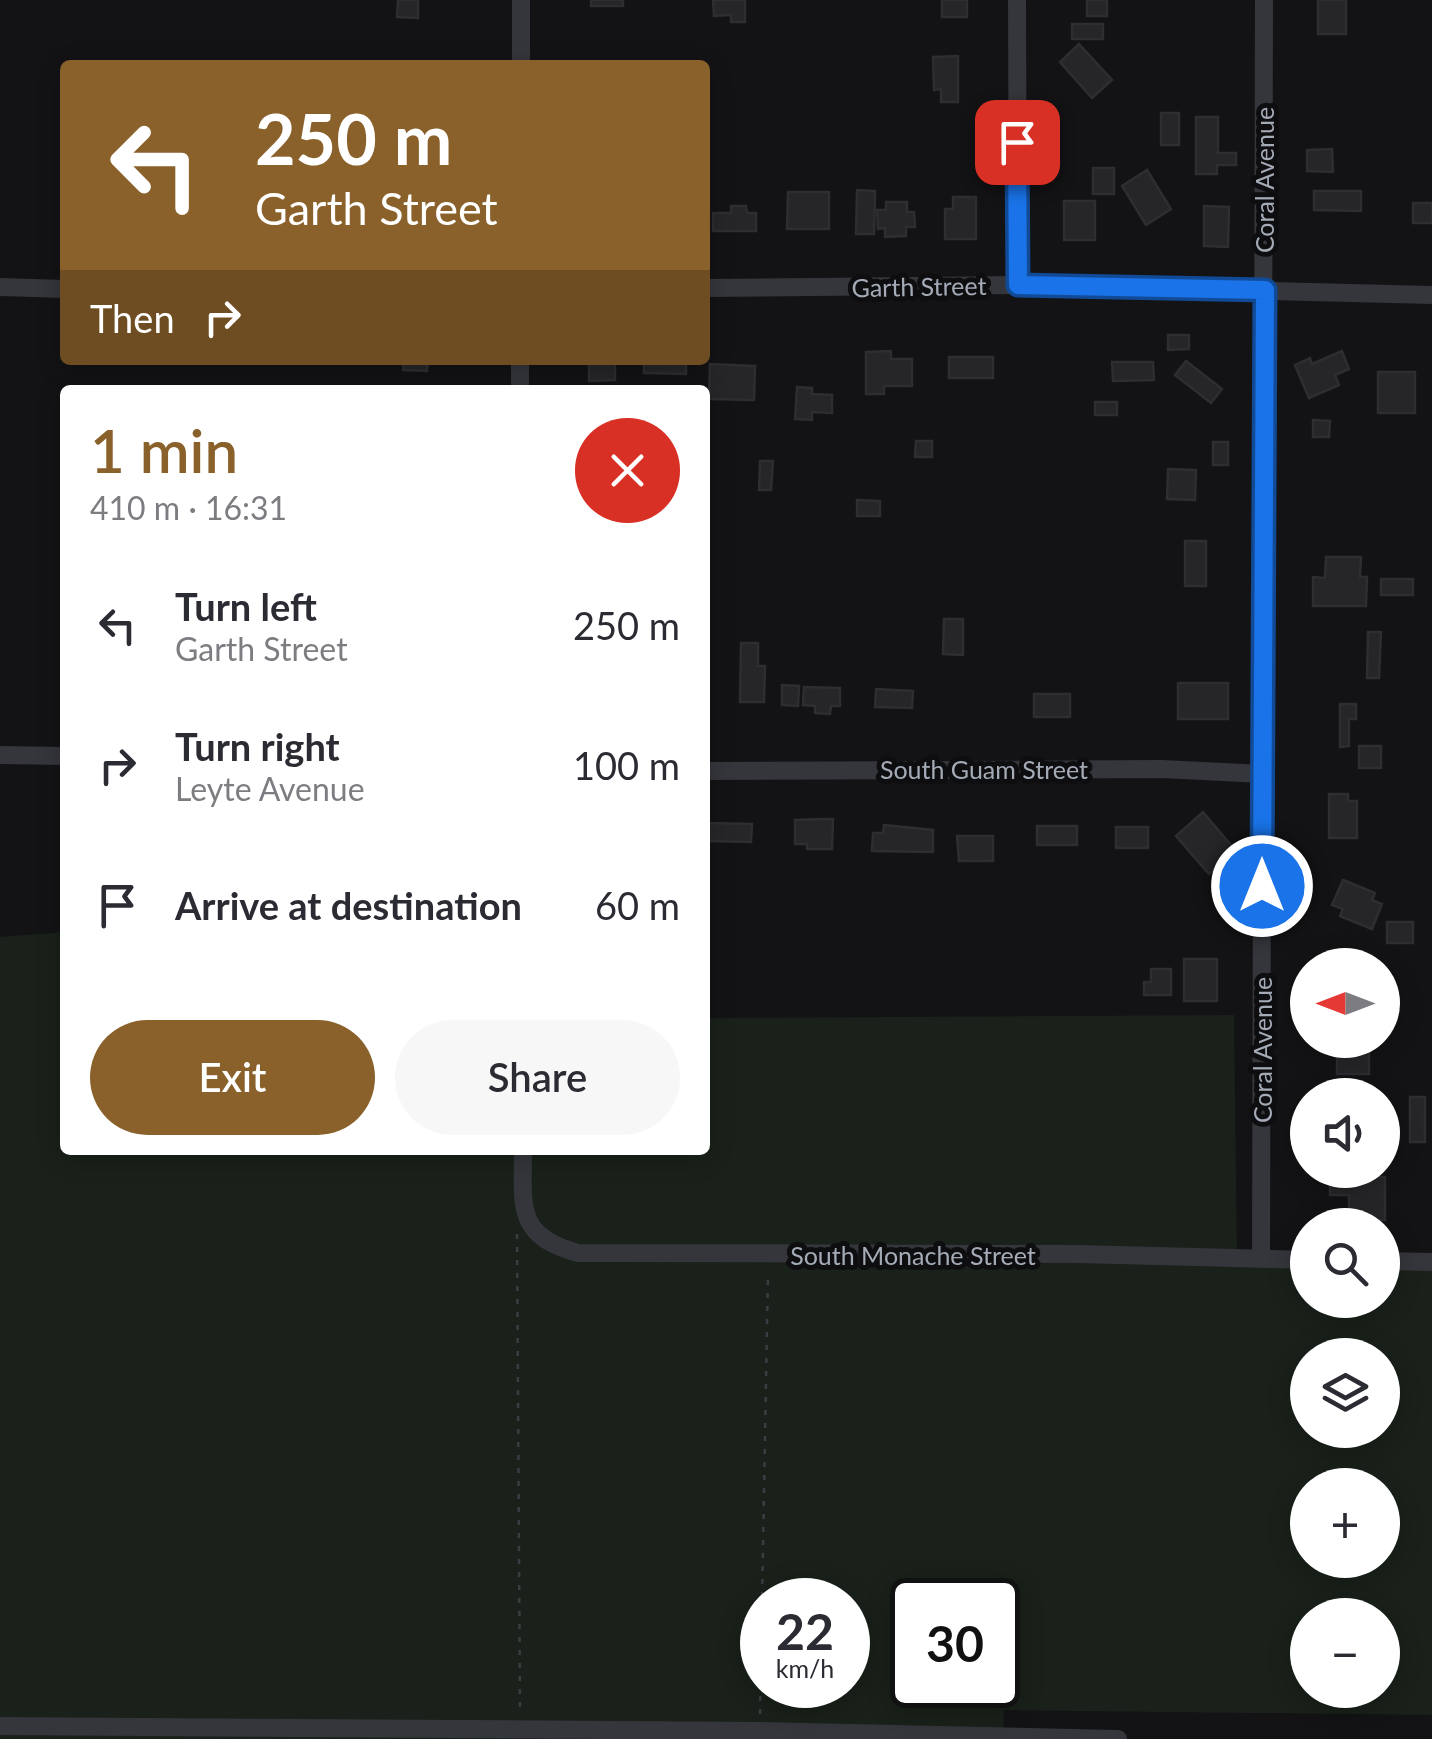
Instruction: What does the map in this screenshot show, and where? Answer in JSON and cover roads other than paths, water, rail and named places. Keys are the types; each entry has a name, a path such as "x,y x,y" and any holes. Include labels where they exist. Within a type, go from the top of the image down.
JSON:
{"street":[{"path":"521,60 522,0"},
{"path":"1017,0 1018,285"},
{"name":"Coral Avenue","path":"1261,1259 1264,0"},
{"name":"Garth Street","path":"710,288 1018,285 1432,295"},
{"path":"0,287 60,289"},
{"path":"0,755 60,756"},
{"name":"South Guam Street","path":"710,771 1124,769 1263,774"},
{"name":"South Monache Street","path":"523,1155 524,1223 552,1246 578,1253 1080,1254 1290,1260"},
{"path":"1400,1262 1432,1262"},
{"path":"0,1726 520,1728 1118,1739"}]}
